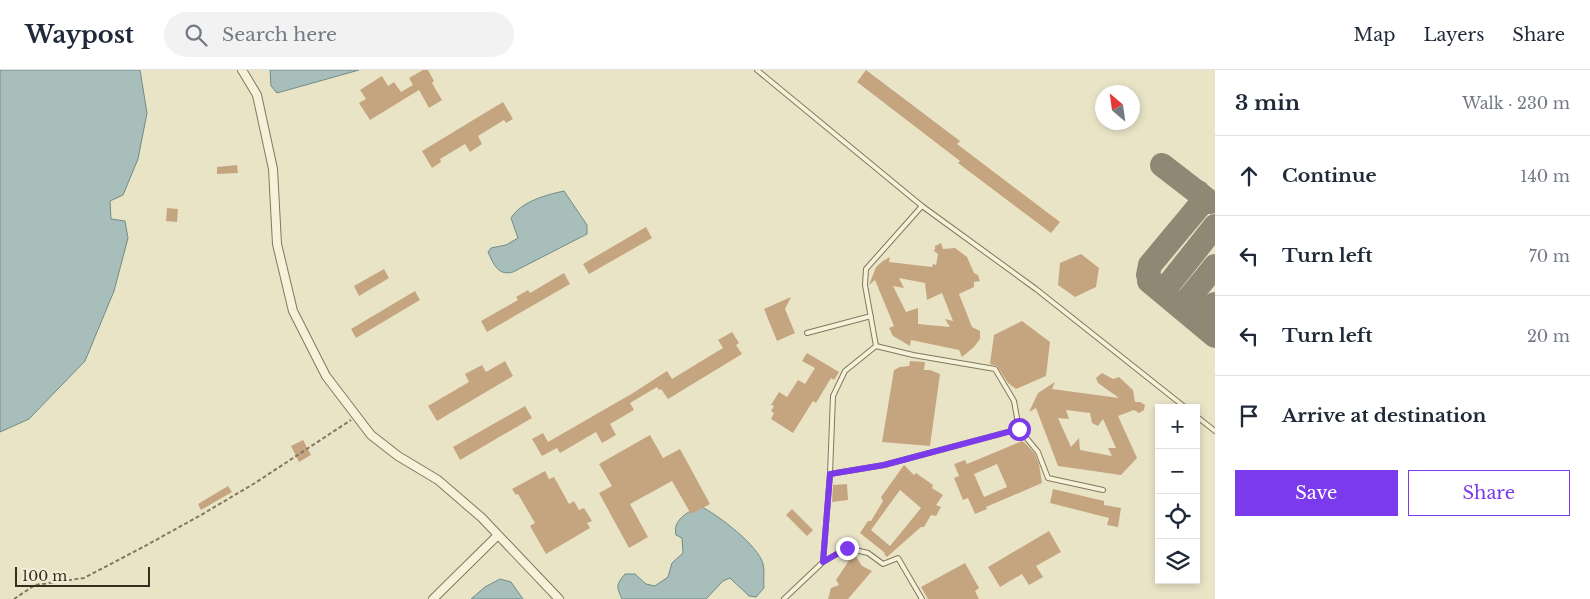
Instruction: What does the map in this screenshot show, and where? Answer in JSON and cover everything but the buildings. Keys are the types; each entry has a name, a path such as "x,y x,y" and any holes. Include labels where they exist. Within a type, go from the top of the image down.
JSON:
{"street":[{"path":"242,70 257,95 273,169 277,244 292,311 326,376 371,435 398,456 438,480 482,518 559,599"},
{"path":"433,599 498,535"}],"lane":[{"path":"757,70 922,206 1036,289 1181,404"},
{"path":"876,346 865,285 866,269 922,206"},
{"path":"807,333 870,316"},
{"path":"876,346 913,355 994,369 1014,401 1019,429 1038,452 1048,478 1103,490"},
{"path":"823,562 830,474 833,396 845,371 876,346"},
{"path":"1200,419 1215,431"},
{"path":"830,474 884,465 1019,429"},
{"path":"784,599 823,562 847,548 868,553 883,564 898,558 922,599"}],"path":[{"path":"14,599 36,585 84,578 145,546 256,483 357,417"}],"water":[{"path":"0,70 140,70 147,113 138,159 123,195 110,201 111,219 125,221 128,238 114,291 85,361 29,419 0,432"},
{"path":"270,70 359,70 277,93 271,86"},
{"path":"564,191 587,225 587,234 513,272 500,271 488,252 491,248 506,245 518,238 511,218 521,207 528,203"},
{"path":"700,506 726,523 754,548 763,564 764,588 756,597 749,596 730,578 723,581 706,599 622,599 618,586 625,574 635,574 646,584 655,586 668,577 672,563 683,553 682,538 676,535 676,525 682,517"},
{"path":"500,579 511,582 523,599 471,599 485,587"}],"taxiway":[{"path":"1162,165 1210,202"},
{"path":"1198,192 1201,197 1200,205 1150,265 1148,275 1153,284 1160,287 1169,284 1215,226"},
{"path":"1215,266 1189,298 1186,305 1187,312 1199,318 1205,315 1215,304"},
{"path":"1149,281 1215,336"}],"route":[{"path":"847,548 823,562 830,474 884,465 1019,429"}]}
